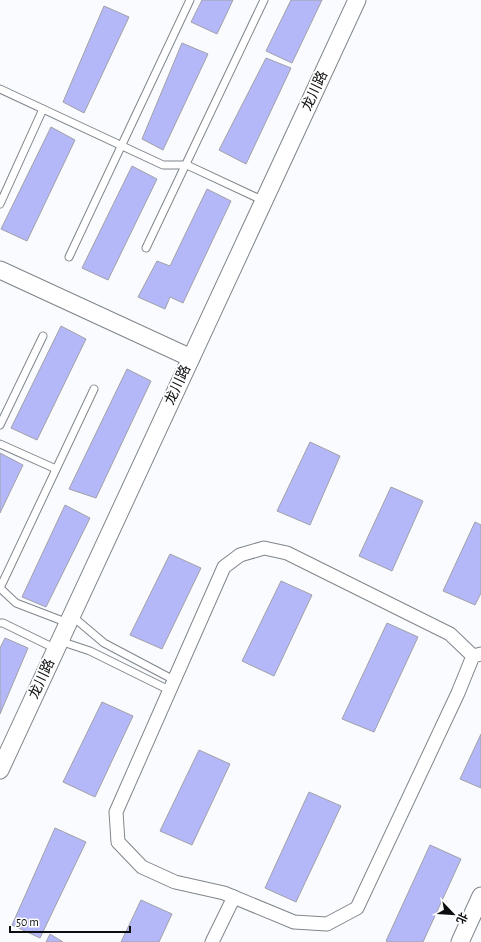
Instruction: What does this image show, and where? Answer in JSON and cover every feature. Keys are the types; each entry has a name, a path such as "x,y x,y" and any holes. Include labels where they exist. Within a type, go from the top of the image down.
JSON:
{"street":[{"name":"龙川路","path":"0,770 357,0"},
{"path":"0,270 191,358"},
{"path":"264,548 287,553 450,634 477,655 357,908 327,924 294,922 224,893 174,882 142,867 118,842 116,812 172,685 224,567 240,555 264,548"},
{"path":"460,942 481,896"},
{"path":"212,942 234,897"}],"lane":[{"path":"69,257 190,0"},
{"path":"146,248 264,0"},
{"path":"0,89 163,165 186,165 264,201"},
{"path":"0,204 43,109"},
{"path":"0,425 43,336"},
{"path":"94,389 0,588 16,603 70,619 104,644 172,685"},
{"path":"0,444 56,469"},
{"path":"0,623 58,645 90,651 172,685"}],"building":[{"path":"202,0 233,0 217,34 191,22"},
{"path":"291,0 322,0 292,63 266,51"},
{"path":"104,6 129,17 84,113 63,102"},
{"path":"182,43 208,54 163,150 142,139"},
{"path":"266,58 291,68 246,164 219,150"},
{"path":"51,127 75,140 27,241 1,229"},
{"path":"132,166 157,179 108,280 82,268"},
{"path":"207,189 231,201 183,303 170,297 165,309 138,297 157,261 170,266"},
{"path":"61,326 86,339 37,440 11,428"},
{"path":"127,369 151,381 96,498 69,489"},
{"path":"310,442 340,456 310,525 277,511"},
{"path":"0,453 23,465 0,513"},
{"path":"391,487 423,501 392,571 359,556"},
{"path":"65,505 90,518 46,607 22,597"},
{"path":"475,522 481,525 481,593 475,605 443,591"},
{"path":"170,554 201,568 162,649 130,635"},
{"path":"281,581 312,595 274,676 242,661"},
{"path":"387,623 418,637 374,732 342,719"},
{"path":"5,638 28,648 0,714 0,648"},
{"path":"102,702 133,716 95,797 63,782"},
{"path":"481,734 481,788 460,779"},
{"path":"199,750 230,764 192,845 160,831"},
{"path":"309,792 341,806 296,902 265,888"},
{"path":"55,828 86,842 40,938 12,925"},
{"path":"430,845 461,859 423,942 388,942 386,941"},
{"path":"141,900 172,914 159,942 121,942"},
{"path":"50,934 63,942 46,942"}]}
